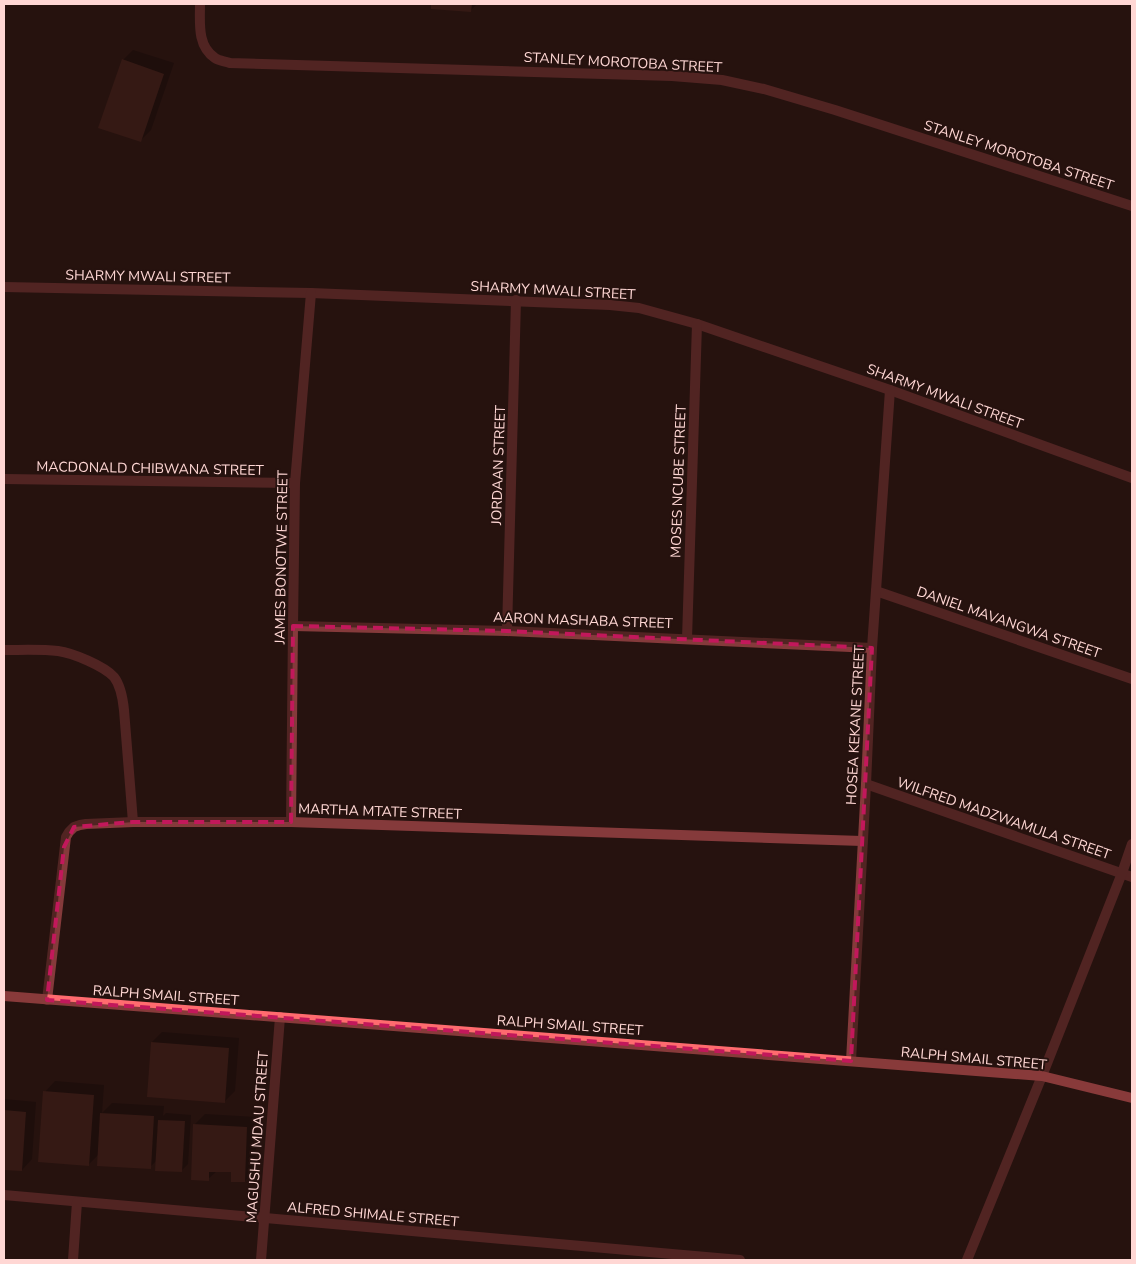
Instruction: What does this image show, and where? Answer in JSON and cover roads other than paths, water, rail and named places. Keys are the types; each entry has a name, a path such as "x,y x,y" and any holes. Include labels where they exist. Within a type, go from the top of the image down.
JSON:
{"street":[{"name":"STANLEY MOROTOBA STREET","path":"200,4 200,33 204,49 216,59 230,62 672,76 722,80 764,89 835,110 1132,206"},
{"name":"SHARMY MWALI STREET","path":"4,287 311,293 516,300 639,308 697,324 890,390 1132,478"},
{"name":"JAMES BONOTWE STREET","path":"291,822 295,483 311,293"},
{"name":"JORDAAN STREET","path":"507,630 516,300"},
{"name":"MOSES NCUBE STREET","path":"687,639 697,324"},
{"name":"HOSEA KEKANE STREET","path":"851,1061 872,648 890,390"},
{"name":"MACDONALD CHIBWANA STREET","path":"4,479 295,483"},
{"name":"DANIEL MAVANGWA STREET","path":"876,590 1132,679"},
{"name":"AARON MASHABA STREET","path":"293,626 507,630 872,648"},
{"path":"4,650 60,651 103,668 115,678 122,694 124,710 132,822"},
{"name":"WILFRED MADZWAMULA STREET","path":"866,784 1127,875"},
{"name":"MARTHA MTATE STREET","path":"47,1000 66,837 69,832 80,825 132,822 291,822 862,841"},
{"path":"967,1260 1127,875 1132,844"},
{"name":"RALPH SMAIL STREET","path":"4,996 1042,1076 1132,1098"},
{"name":"MAGUSHU MDAU STREET","path":"262,1260 280,1017"},
{"name":"ALFRED SHIMALE STREET","path":"4,1195 740,1260"},
{"path":"72,1260 77,1202"}]}
